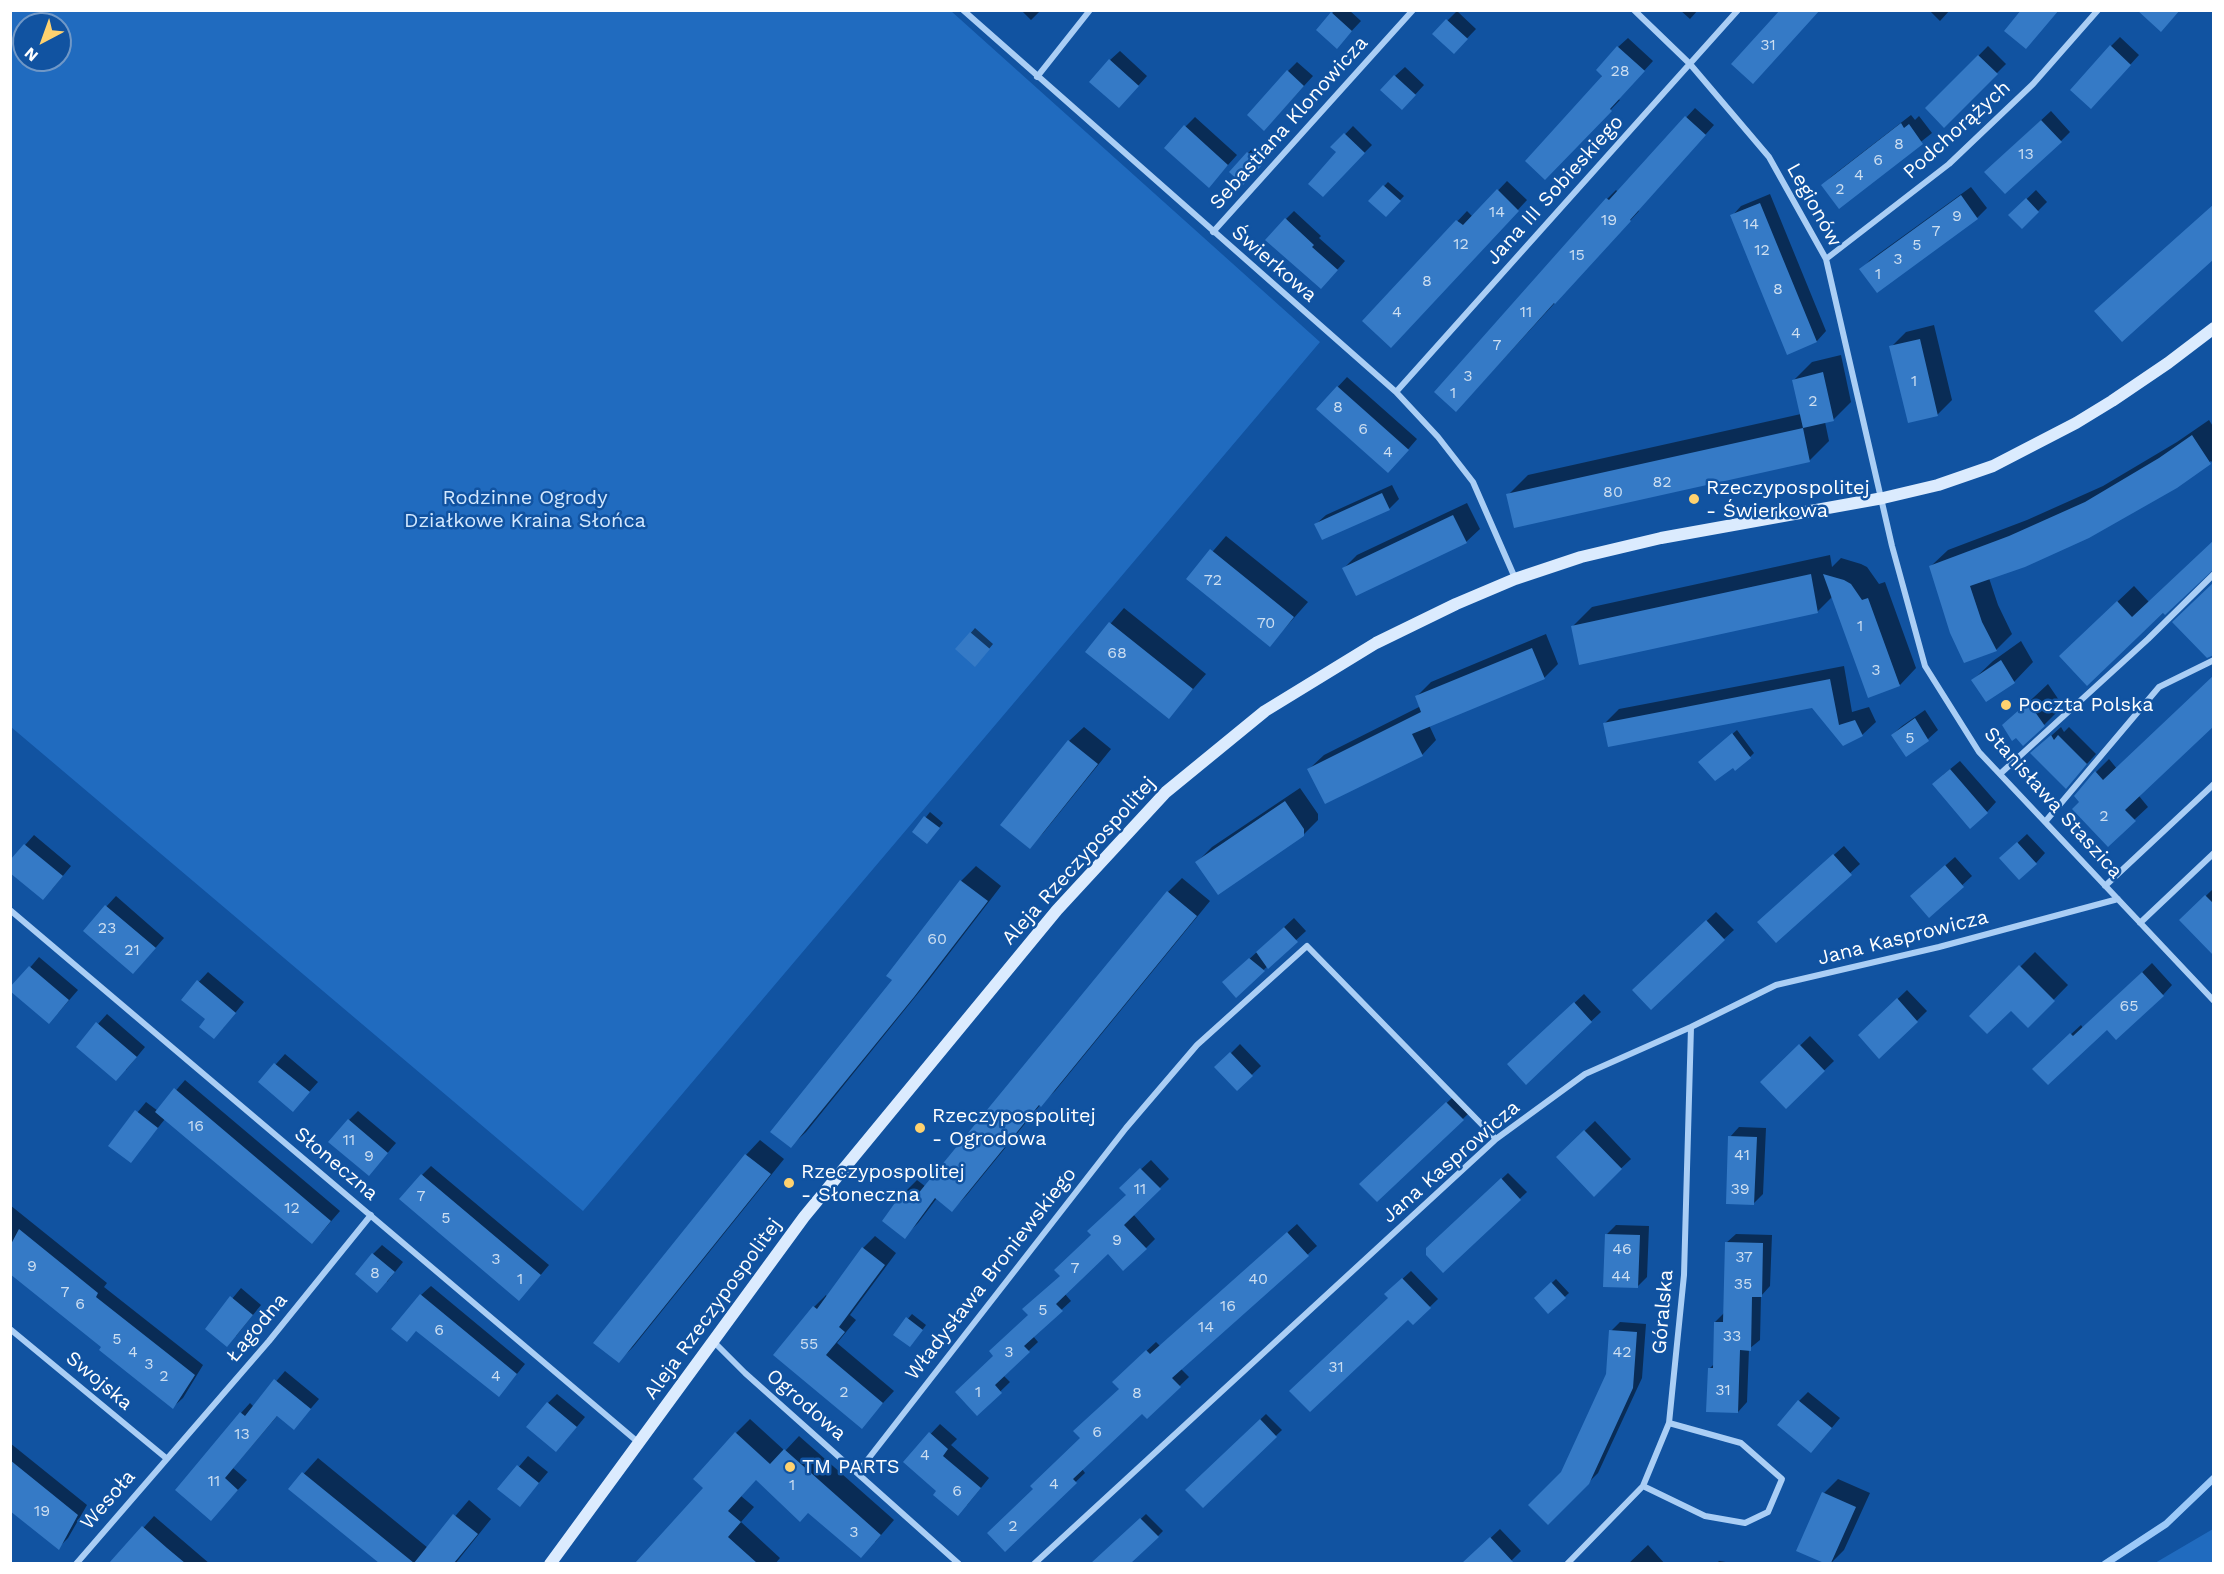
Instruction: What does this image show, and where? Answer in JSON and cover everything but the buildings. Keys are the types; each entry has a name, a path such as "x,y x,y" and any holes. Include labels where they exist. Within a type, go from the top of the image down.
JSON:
{"street":[{"name":"Świerkowa","path":"963,10 1396,392 1438,436 1473,482 1515,579"},
{"path":"1037,77 1090,10"},
{"name":"Sebastiana Klonowicza","path":"1213,232 1413,10"},
{"name":"Legionów","path":"1634,10 1690,64 1769,157 1826,259 1882,498"},
{"name":"Jana III Sobieskiego","path":"1396,392 1738,10"},
{"name":"Podchorążych","path":"1826,259 1949,164 2033,84 2098,10"},
{"name":"Aleja Rzeczypospolitej","path":"550,1563 640,1444 804,1217 1064,902 1166,792 1265,711 1376,643 1456,604 1515,579 1581,558 1661,537 1882,498 1938,485 1993,466 2076,423 2112,401 2214,328"},
{"name":"Stanisława Staszica","path":"1882,498 1892,546 1925,666 1979,752 2214,1001"},
{"path":"2000,774 2148,639 2214,574"},
{"path":"2045,822 2158,687 2214,660"},
{"path":"2105,885 2214,784"},
{"path":"2140,923 2214,853"},
{"name":"Jana Kasprowicza","path":"1034,1563 1496,1139 1586,1074 1691,1027 1776,985 1940,947 2118,899"},
{"name":"Słoneczna","path":"10,910 640,1444"},
{"name":"Władysława Broniewskiego","path":"858,1472 1126,1128 1197,1044 1307,946 1496,1139"},
{"name":"Góralska","path":"1567,1563 1643,1486 1670,1423 1684,1275 1691,1027"},
{"name":"Łagodna","path":"166,1458 269,1341 371,1215"},
{"name":"Swojska","path":"10,1329 166,1458"},
{"name":"Ogrodowa","path":"714,1342 745,1373 959,1563"},
{"path":"1643,1486 1705,1516 1745,1523 1768,1512 1782,1479 1742,1443 1670,1423"},
{"name":"Wesoła","path":"76,1563 166,1458"}],"green space":[{"name":"Rodzinne Ogrody Działkowe Kraina Słońca","path":"11,11 951,11 1320,342 583,1211 11,727"},
{"path":"2213,1529 2213,1563 2155,1563"}],"waterway":[{"path":"2105,1564 2166,1524 2214,1478"}],"place":[{"name":"Rzeczypospolitej - Świerkowa","path":"1694,499"},
{"name":"Poczta Polska","path":"2006,705"},
{"name":"Rzeczypospolitej - Ogrodowa","path":"920,1128"},
{"name":"Rzeczypospolitej - Słoneczna","path":"789,1183"},
{"name":"TM PARTS","path":"790,1467"}]}
